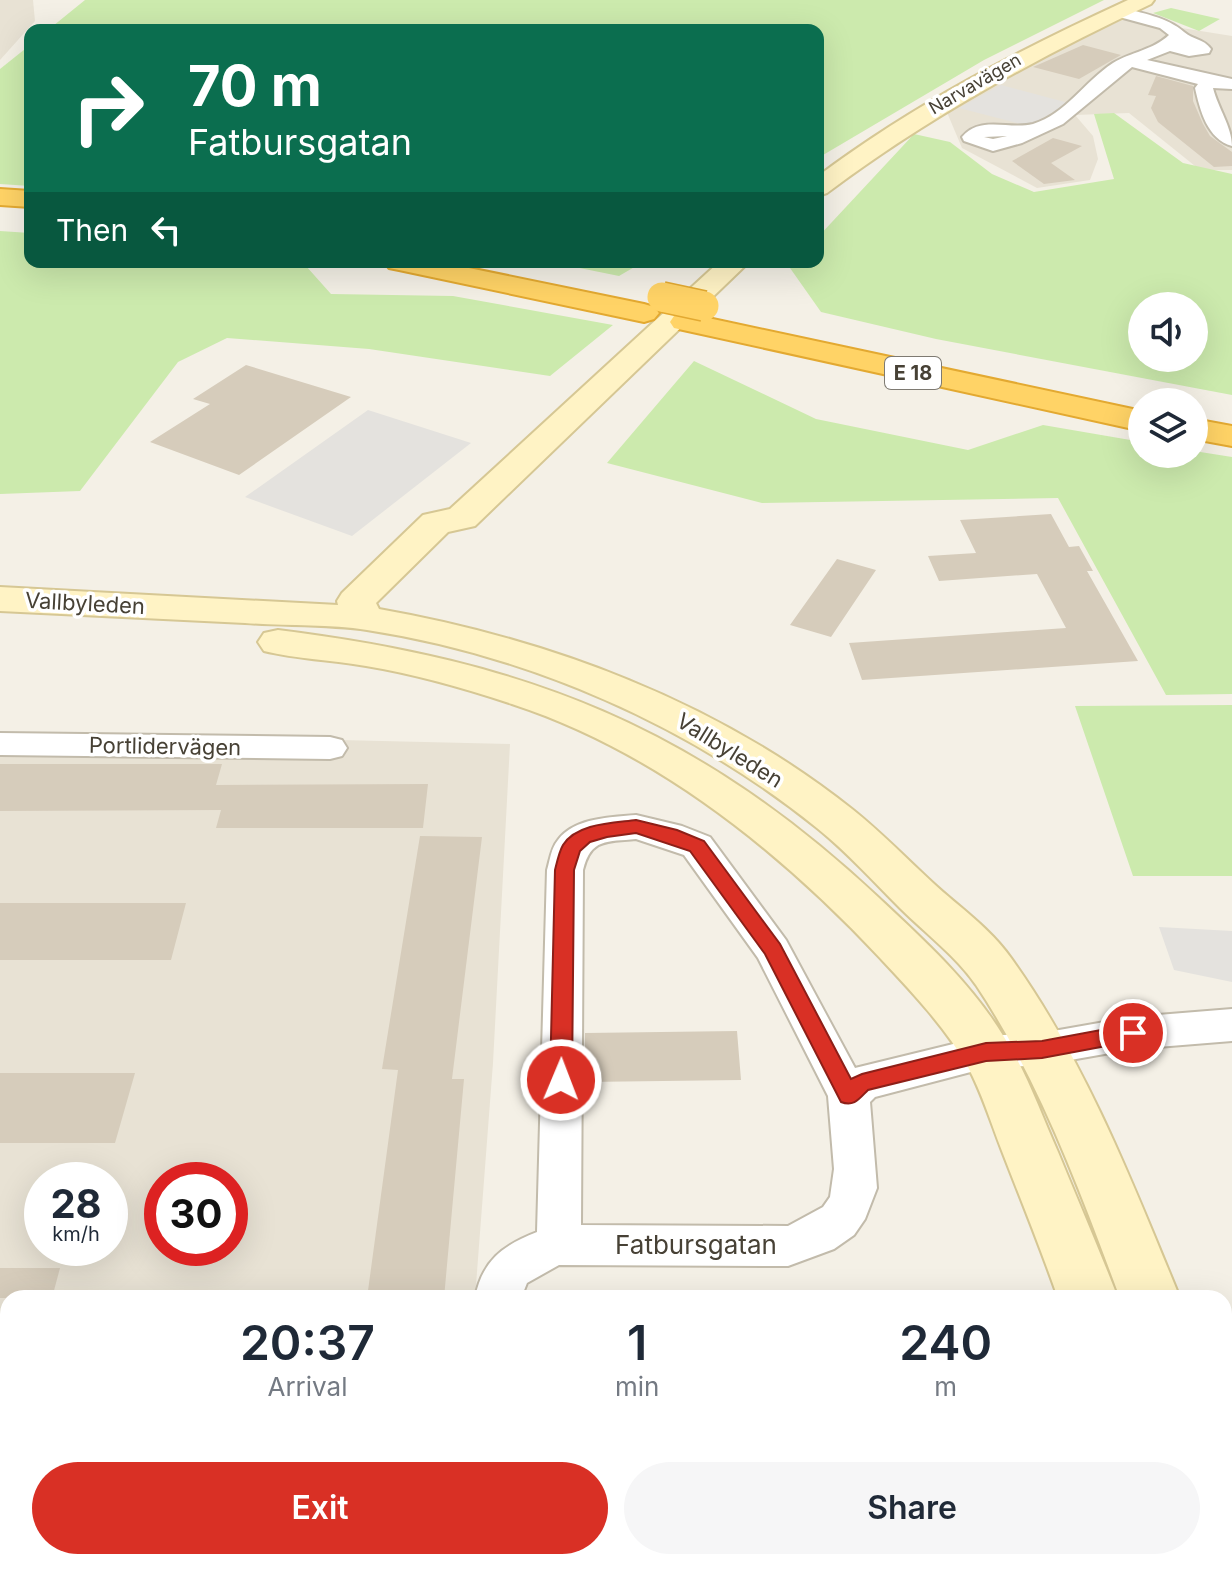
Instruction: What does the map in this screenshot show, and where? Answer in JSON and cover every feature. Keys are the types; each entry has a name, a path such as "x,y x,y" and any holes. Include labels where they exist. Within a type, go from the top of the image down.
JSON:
{"highway":[{"path":"0,197 24,199"},
{"path":"0,212 24,213"},
{"name":"E 18","path":"434,268 653,305 1128,396"},
{"name":"E 18","path":"521,268 653,305"},
{"name":"E 18","path":"695,314 1128,418"},
{"path":"1208,411 1232,415"},
{"path":"1208,432 1232,436"}],"main road":[{"name":"Narvavägen","path":"824,183 863,154 976,82 1045,44 1144,0"},
{"path":"355,633 356,601 385,572 436,523 462,518 729,268"},
{"path":"355,633 412,584 463,530 462,518"},
{"path":"412,584 413,607 435,631"},
{"name":"Vallbyleden","path":"0,599 355,633 415,660 489,679 530,694 647,746 702,778 749,810 853,899 912,961 986,1052 1016,1117 1085,1290"},
{"name":"Vallbyleden","path":"0,628 209,636 435,631 559,666 611,685 703,729 823,809 991,968 1042,1049 1072,1109 1147,1290"}],"street":[{"path":"1029,131 1064,115 1117,68 1172,40 1176,31 1166,25 1118,12"},
{"path":"1130,61 1232,84"},
{"path":"1209,81 1204,88 1209,110 1224,136 1232,140"},
{"name":"Portlidervägen","path":"0,744 330,748"},
{"name":"Fatbursgatan","path":"499,1290 525,1255 559,1245 788,1246 813,1239 840,1221 849,1210 854,1193 856,1162 849,1096 773,950 697,846 670,835 636,827 606,830 583,837 571,847 565,870 559,1245"},
{"path":"849,1096 862,1083 986,1052 1042,1049 1133,1033 1232,1025"}],"shaded area":[{"path":"0,0 33,0 35,21 24,24 24,33 0,60"},
{"path":"1125,19 1232,36 1232,170 1200,170 1129,113 1075,115 1093,136 1098,159 1090,180 1037,188 962,148 946,110 1084,36"},
{"path":"1001,85 1069,103 1029,126 959,108"},
{"path":"368,410 471,443 352,536 245,497"},
{"path":"0,732 510,744 493,1063 476,1290 0,1290"},
{"path":"1159,927 1232,931 1232,982 1174,970"}],"green space":[{"path":"85,0 1104,0 984,60 824,154 824,24 55,24"},
{"path":"1171,8 1220,19 1199,31 1153,13"},
{"path":"24,50 24,186 0,184 0,69"},
{"path":"1114,113 1183,163 1232,174 1232,395 1208,388 936,339 821,312 790,268 824,268 824,231 914,134 950,142 992,174 1034,192 1114,179 1094,114"},
{"path":"0,231 24,233 24,268 308,268 331,294 453,296 613,325 550,376 369,349 227,338 178,362 80,491 0,494"},
{"path":"580,268 633,268 619,276"},
{"path":"694,361 816,419 968,450 1043,425 1128,440 1128,468 1208,468 1208,453 1232,457 1232,694 1166,695 1058,498 762,503 607,463"},
{"path":"1232,705 1232,876 1133,876 1075,706"}],"building":[{"path":"1083,45 1121,55 1079,79 1033,67"},
{"path":"1156,76 1193,86 1193,101 1203,124 1210,136 1232,152 1232,166 1214,167 1158,122 1151,108 1156,96 1148,95"},
{"path":"1053,138 1082,146 1051,163 1075,180 1044,184 1012,161"},
{"path":"246,365 351,397 239,475 150,442 210,404 193,399"},
{"path":"1051,514 1069,547 1079,546 1093,571 1087,571 1138,661 862,680 849,643 1066,628 1037,574 939,581 928,556 976,553 960,520"},
{"path":"837,559 876,570 831,637 790,625"},
{"path":"0,764 222,764 216,785 428,784 423,828 216,828 221,810 0,811"},
{"path":"420,836 482,837 452,1079 464,1079 445,1290 368,1290 398,1070 382,1069"},
{"path":"0,903 186,903 171,960 0,960"},
{"path":"737,1031 741,1080 585,1082 585,1033"},
{"path":"0,1073 135,1073 115,1143 0,1143"},
{"path":"0,1268 60,1268 54,1290 0,1290"}],"route":[{"path":"561,1080 565,870 571,847 583,837 606,830 636,827 670,835 697,846 773,950 849,1096 862,1083 986,1052 1042,1049 1133,1033"}]}
